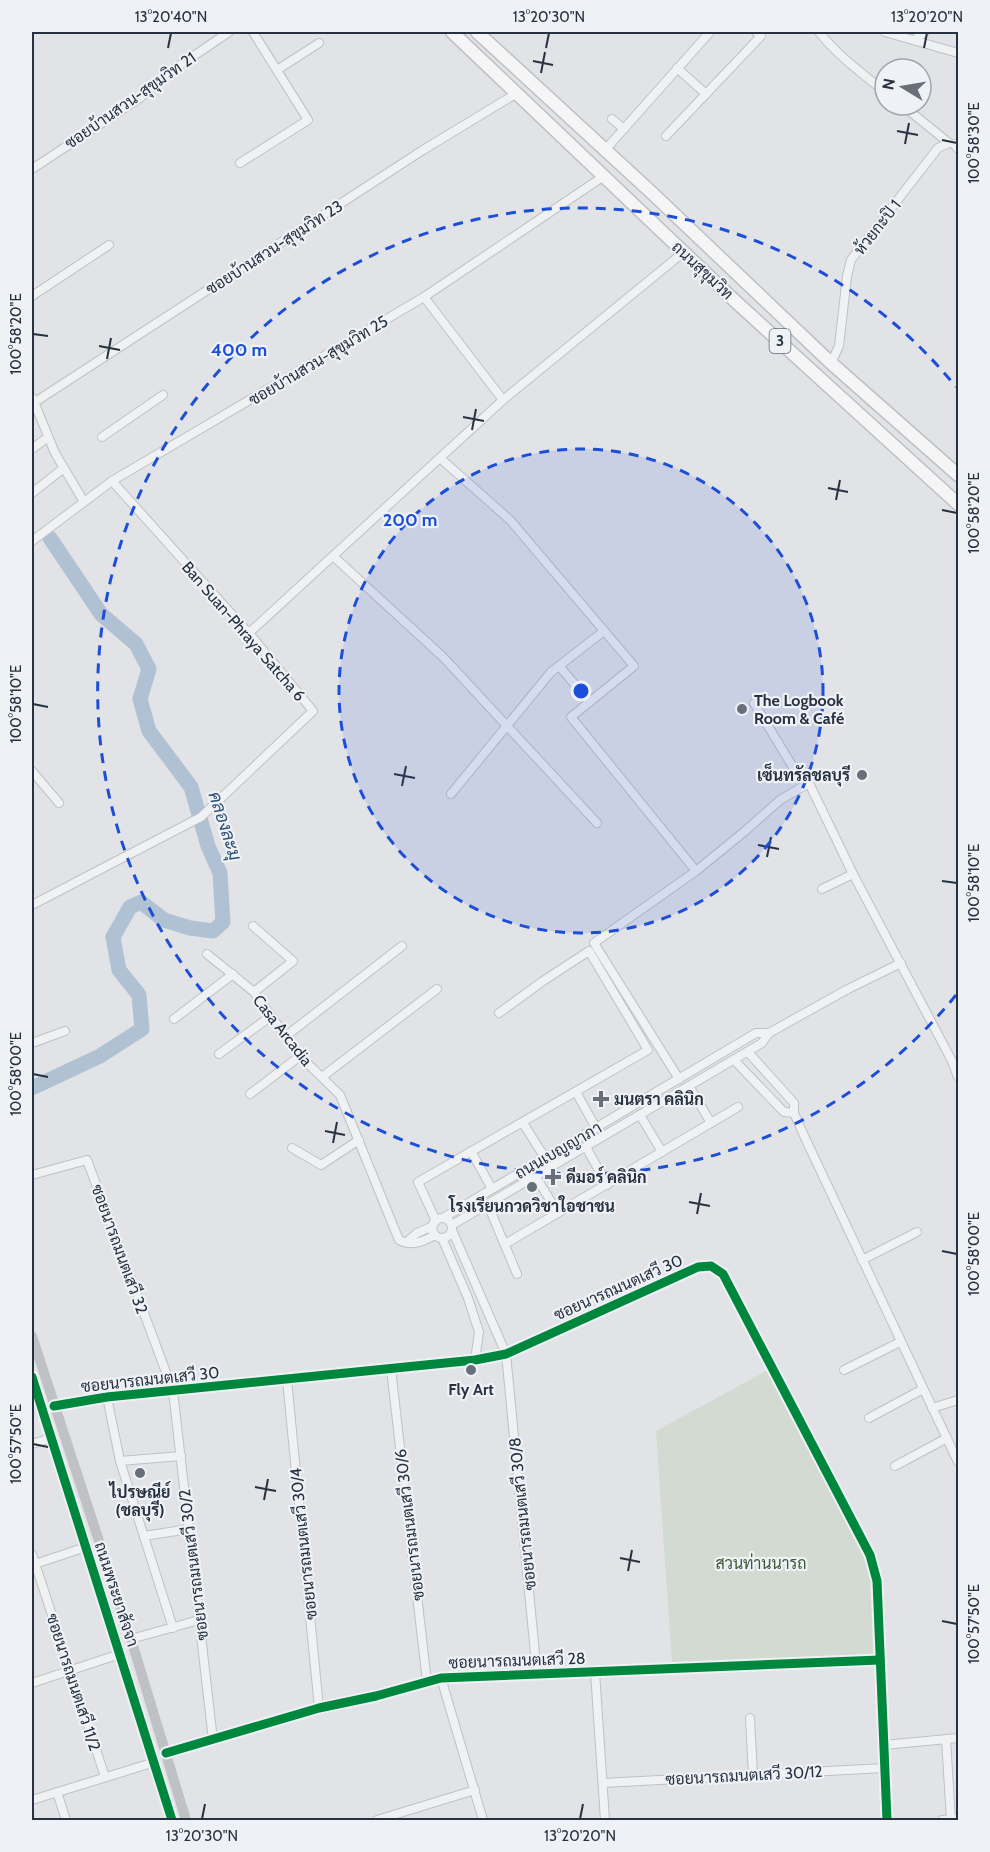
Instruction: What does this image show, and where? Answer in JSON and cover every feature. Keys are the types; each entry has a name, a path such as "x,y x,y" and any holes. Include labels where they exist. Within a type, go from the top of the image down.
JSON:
{"main road":[{"name":"ถนนสุขุมวิท","path":"452,32 735,301 958,504"},
{"name":"ถนนสุขุมวิท","path":"477,32 831,363 958,476"},
{"path":"514,91 524,75"},
{"name":"ถนนพระยาสัจจา","path":"32,1336 131,1639 186,1821"},
{"name":"ถนนพระยาสัจจา","path":"32,1377 172,1821"},
{"path":"150,1748 165,1748"},
{"path":"159,1776 172,1773"}],"street":[{"name":"ซอยบ้านสวน-สุขุมวิท 21","path":"32,169 140,98 164,76 229,32"},
{"path":"240,163 308,120 253,32"},
{"path":"605,150 710,32"},
{"path":"666,136 761,36 756,32"},
{"path":"819,32 851,65 873,82"},
{"path":"885,32 958,53"},
{"path":"914,40 925,32"},
{"path":"277,70 319,43"},
{"path":"677,68 706,94"},
{"name":"ซอยบ้านสวน-สุขุมวิท 23","path":"32,402 514,91"},
{"path":"918,117 955,145"},
{"path":"612,119 624,129"},
{"name":"ห้วยกะปิ 1","path":"831,363 839,346 847,276 851,261 938,148 955,145"},
{"name":"ซอยบ้านสวน-สุขุมวิท 25","path":"32,541 112,481 424,297 604,176"},
{"path":"32,296 109,245"},
{"path":"249,633 503,400 684,252"},
{"path":"424,297 503,400"},
{"path":"102,437 163,395"},
{"path":"32,402 64,468 84,502"},
{"path":"32,449 48,437"},
{"path":"440,458 510,520 634,666 572,717 696,871"},
{"path":"32,493 64,468"},
{"name":"Ban Suan-Phraya Satcha 6","path":"32,905 206,812 314,711 249,633 112,481"},
{"path":"333,556 443,657 597,823"},
{"path":"451,795 551,672 604,631"},
{"path":"559,666 590,702"},
{"path":"754,703 799,777 809,783 853,874 952,1061 958,1077"},
{"path":"32,771 59,803"},
{"path":"679,1079 594,943 696,871 780,800 809,783"},
{"path":"822,889 853,874"},
{"path":"254,926 293,961 254,992"},
{"path":"286,1036 402,946"},
{"path":"475,1360 479,1332 468,1298 418,1182 648,1050 589,951 498,1013"},
{"name":"Casa Arcadia","path":"207,954 254,992 300,1056 340,1095 399,1240 421,1243 438,1227"},
{"name":"ถนนเบญญาภา","path":"769,1033 762,1043 748,1052 488,1205 452,1228 448,1236 438,1227 492,1189 756,1034 769,1033 901,963"},
{"path":"174,1019 233,974"},
{"path":"322,1077 436,989"},
{"path":"219,1054 271,1016"},
{"path":"32,1043 66,1031"},
{"path":"748,1052 794,1102 794,1113 958,1462"},
{"path":"250,1094 300,1056"},
{"path":"734,1060 784,1112 794,1113"},
{"path":"689,1086 711,1123"},
{"path":"664,1088 670,1098"},
{"path":"576,1092 596,1128"},
{"path":"505,1244 738,1107"},
{"path":"640,1115 662,1152"},
{"path":"523,1122 545,1158"},
{"path":"292,1148 321,1166 359,1140"},
{"path":"586,1147 607,1185"},
{"path":"560,1149 566,1159"},
{"path":"471,1151 492,1189"},
{"name":"ซอยนารถมนตเสวี 32","path":"32,1175 87,1160 173,1391"},
{"path":"536,1176 558,1213"},
{"path":"488,1205 517,1274"},
{"path":"438,1227 449,1220 452,1228"},
{"name":"ซอยนารถมนตเสวี 30/8","path":"452,1228 506,1354 537,1674"},
{"path":"862,1260 917,1232"},
{"name":"ซอยนารถมนตเสวี 30","path":"54,1406 107,1397 475,1360 506,1354 698,1268 711,1266 723,1274 870,1555 877,1581 887,1821"},
{"path":"468,1298 480,1293"},
{"path":"844,1370 900,1342"},
{"name":"ซอยนารถมนตเสวี 30/6","path":"391,1369 427,1682"},
{"name":"ซอยนารถมนตเสวี 30/4","path":"287,1380 319,1708"},
{"path":"869,1418 923,1389"},
{"name":"ซอยนารถมนตเสวี 30/2","path":"173,1391 213,1740"},
{"path":"107,1397 120,1461 173,1628"},
{"path":"932,1408 958,1400"},
{"path":"32,1444 51,1438"},
{"path":"895,1466 947,1438"},
{"path":"120,1461 181,1456"},
{"path":"144,1536 189,1529"},
{"path":"35,1564 86,1547"},
{"name":"ซอยนารถมนตเสวี 11/2","path":"32,1554 105,1777"},
{"path":"131,1639 199,1620"},
{"path":"32,1683 120,1653"},
{"name":"ซอยนารถมนตเสวี 28","path":"165,1748 213,1740 319,1708 376,1696 441,1678 880,1660"},
{"path":"595,1672 605,1821"},
{"path":"441,1678 483,1821"},
{"path":"750,1718 753,1775"},
{"path":"884,1745 958,1738"},
{"path":"946,1739 951,1820"},
{"path":"32,1800 155,1762"},
{"name":"ซอยนารถมนตเสวี 30/12","path":"603,1783 884,1768"},
{"path":"377,1821 475,1790"},
{"path":"57,1792 66,1821"},
{"path":"942,1821 958,1819"}],"green space":[{"name":"สวนท่านนารถ","path":"768,1370 864,1554 871,1578 873,1654 672,1662 656,1431"}],"waterway":[{"name":"คลองละมุ","path":"32,1088 100,1056 142,1029 139,995 119,970 113,937 130,907 141,902 164,920 190,928 213,931 223,922 220,873 208,846 191,787 149,731 140,699 149,669 136,644 101,614 50,538"}],"cycle path":[{"path":"54,1406 107,1397 475,1360 506,1354 698,1267 711,1266 723,1274 870,1555 877,1581 887,1820"},
{"path":"32,1377 172,1820"},
{"path":"166,1753 319,1708 376,1696 441,1678 880,1660"}],"place":[{"name":"The Logbook Room & Café","path":"742,709"},
{"name":"เซ็นทรัลชลบุรี","path":"862,775"},
{"name":"มนตรา คลินิก","path":"601,1099"},
{"name":"ดีมอร์ คลินิก","path":"553,1177"},
{"name":"โรงเรียนกวดวิชาใอชาชน","path":"532,1187"},
{"name":"Fly Art","path":"471,1370"},
{"name":"ไปรษณีย์ (ชลบุรี)","path":"140,1473"}]}
